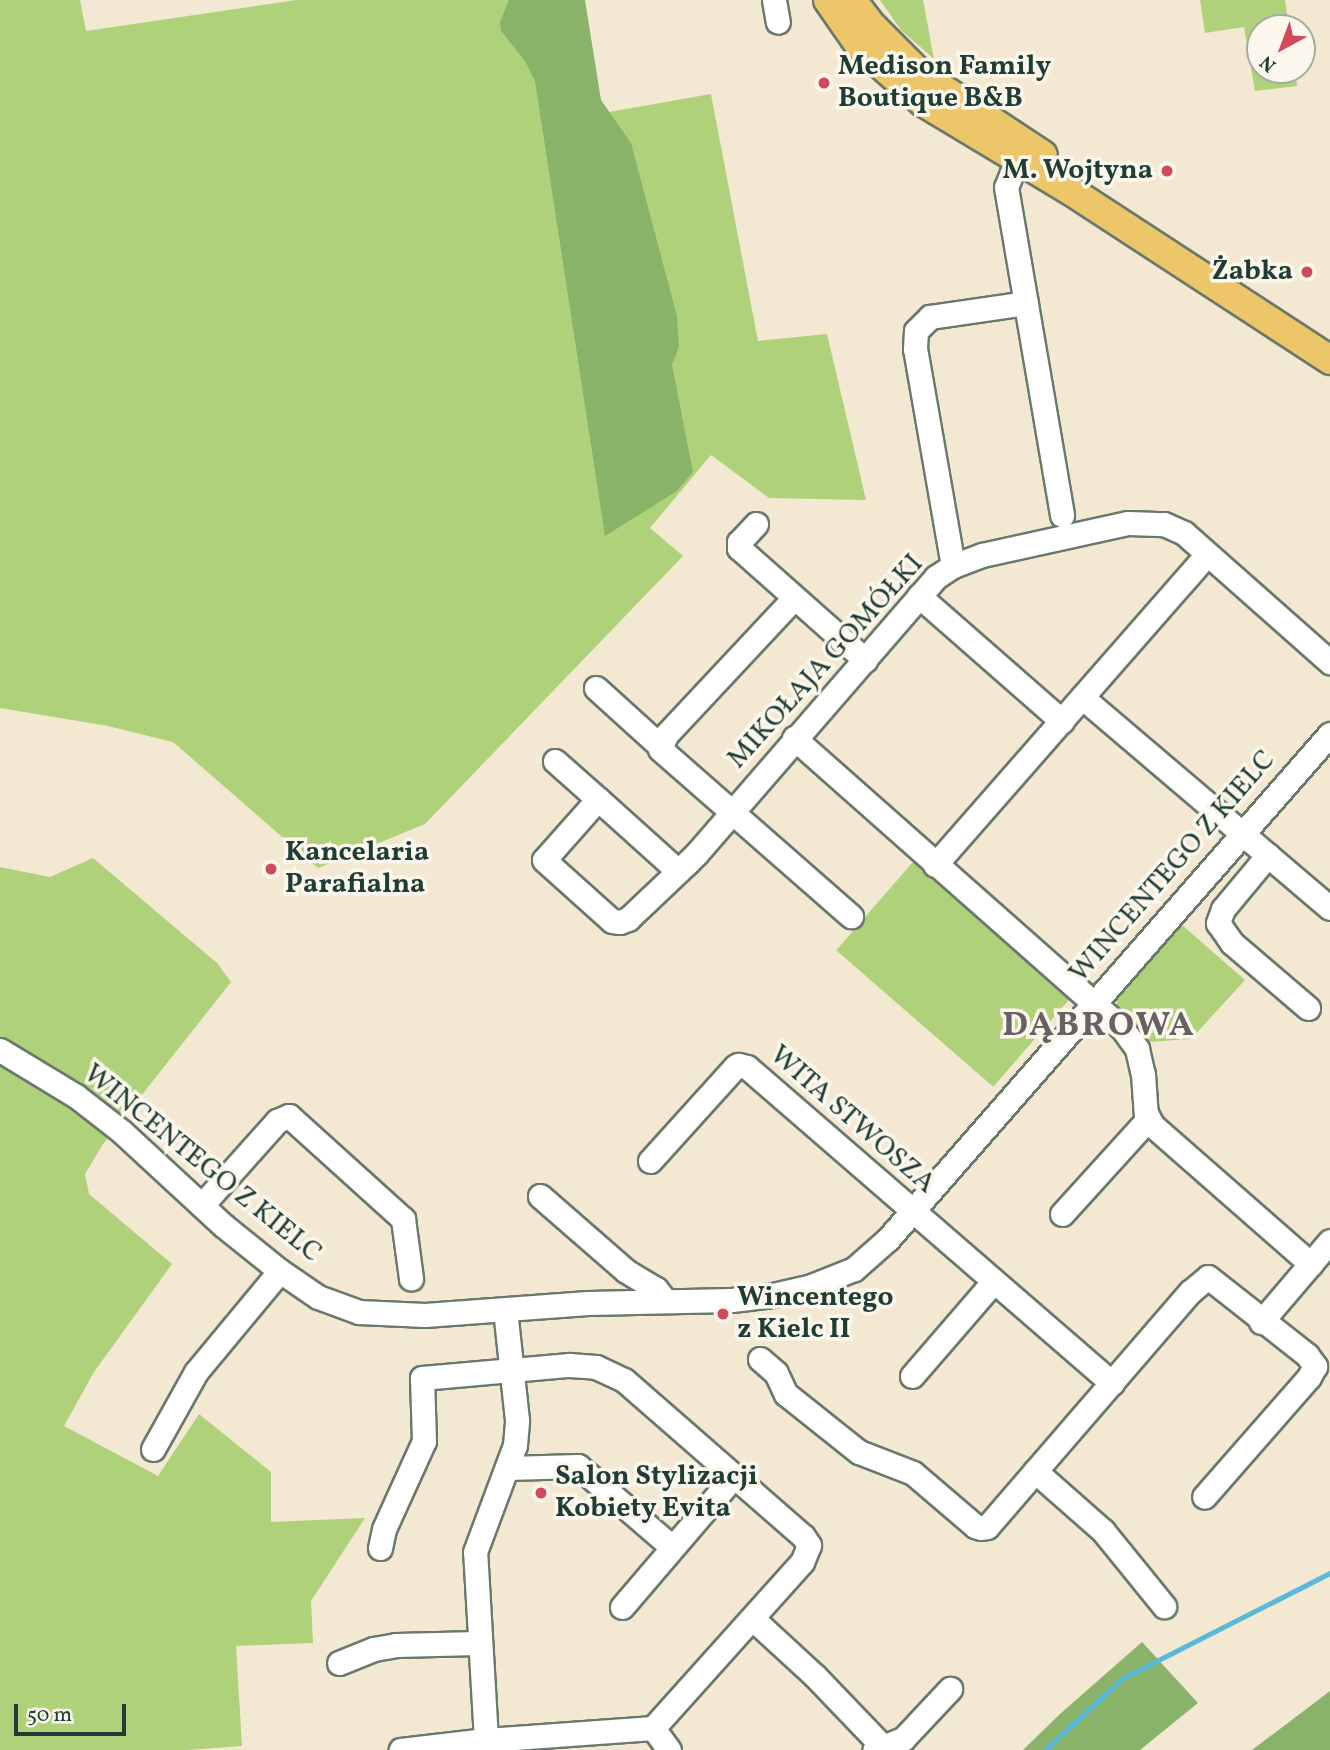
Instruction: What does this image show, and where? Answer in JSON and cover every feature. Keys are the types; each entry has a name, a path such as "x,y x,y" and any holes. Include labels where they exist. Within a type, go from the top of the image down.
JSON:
{"main road":[{"path":"828,0 860,46 898,82 956,124 1017,159 1330,360"},
{"path":"852,0 871,25 920,74 1330,342"}],"street":[{"path":"1017,159 1006,187 1062,515"},
{"path":"953,566 915,349 916,331 930,317 1026,303"},
{"name":"MIKOŁAJA GOMÓŁKI","path":"598,799 544,860 612,921 620,922 678,871 732,813 794,738 936,577 953,566 995,551 1141,522 1164,524 1177,529 1330,662"},
{"path":"756,524 739,542 739,548 865,660"},
{"path":"935,865 1207,554"},
{"path":"919,596 1062,721"},
{"path":"660,746 674,726 794,598"},
{"path":"596,688 660,746 662,753 852,916"},
{"path":"1083,698 1330,908"},
{"name":"WINCENTEGO Z KIELC","path":"0,1050 76,1096 121,1131 280,1271 318,1297 359,1312 410,1316 664,1300 751,1298 809,1287 854,1269 888,1239 1330,734"},
{"path":"794,738 1122,1028 1137,1049 1148,1119 1311,1264"},
{"path":"555,761 678,871"},
{"path":"1268,855 1223,909 1218,923 1232,943 1308,1008"},
{"name":"WITA STWOSZA","path":"650,1161 731,1071 742,1065 1112,1383"},
{"path":"202,1205 277,1121 289,1116 403,1219 411,1278"},
{"path":"1062,1214 1148,1119"},
{"path":"540,1196 626,1271 656,1289 664,1300"},
{"path":"1261,1322 1330,1241"},
{"path":"153,1450 196,1372 280,1271"},
{"path":"760,1359 775,1373 786,1394 859,1452 913,1473 975,1526 987,1527 1204,1278 1218,1283 1261,1322 1307,1355 1322,1370 1309,1377 1204,1497"},
{"path":"912,1376 993,1281"},
{"path":"486,1740 478,1643 475,1552 515,1445 517,1420 505,1311"},
{"path":"380,1548 384,1528 424,1441 422,1378 511,1368 582,1365 617,1375 803,1536 809,1550 753,1619 653,1728 611,1742 486,1740 397,1749"},
{"path":"508,1468 578,1466 673,1547"},
{"path":"1035,1471 1102,1531 1164,1606"},
{"path":"622,1607 734,1476"},
{"path":"753,1619 815,1675 878,1749 903,1739 950,1689"},
{"path":"339,1663 374,1649 396,1645 478,1643"},
{"path":"653,1728 669,1750"}],"green space":[{"path":"0,0 80,0 86,31 297,0 584,0 598,114 711,94 758,341 827,334 866,500 769,498 711,455 650,528 683,556 425,824 318,868 173,742 108,726 0,708"},
{"path":"509,0 585,0 601,100 631,143 677,316 679,347 672,365 693,472 677,491 605,536 535,81 525,61 501,31 500,22"},
{"path":"880,0 923,0 934,59 901,30"},
{"path":"1200,0 1285,0 1287,14 1246,14 1246,39 1244,27 1205,33"},
{"path":"1254,84 1297,84 1297,86 1255,91"},
{"path":"93,858 217,963 231,982 103,1144 85,1174 89,1194 172,1264 94,1372 64,1426 158,1476 199,1414 271,1472 271,1522 365,1518 311,1601 313,1643 236,1646 242,1746 186,1750 0,1750 0,867 50,877"},
{"path":"913,862 1070,998 993,1087 836,950"},
{"path":"1182,925 1245,980 1191,1039 1147,1042 1118,1010 1116,997"},
{"path":"1142,1642 1198,1703 1140,1750 1023,1750 1060,1714"},
{"path":"1330,1691 1330,1750 1252,1750"}],"waterway":[{"path":"1045,1750 1123,1678 1330,1573"}],"place":[{"name":"Medison Family Boutique B&B","path":"824,83"},
{"name":"M. Wojtyna","path":"1167,171"},
{"name":"Żabka","path":"1307,272"},
{"name":"Kancelaria Parafialna","path":"271,869"},
{"name":"Wincentego z Kielc II","path":"723,1314"},
{"name":"Salon Stylizacji Kobiety Evita","path":"541,1493"}],"district":[{"name":"DĄBROWA","path":"1099,1026"}]}
